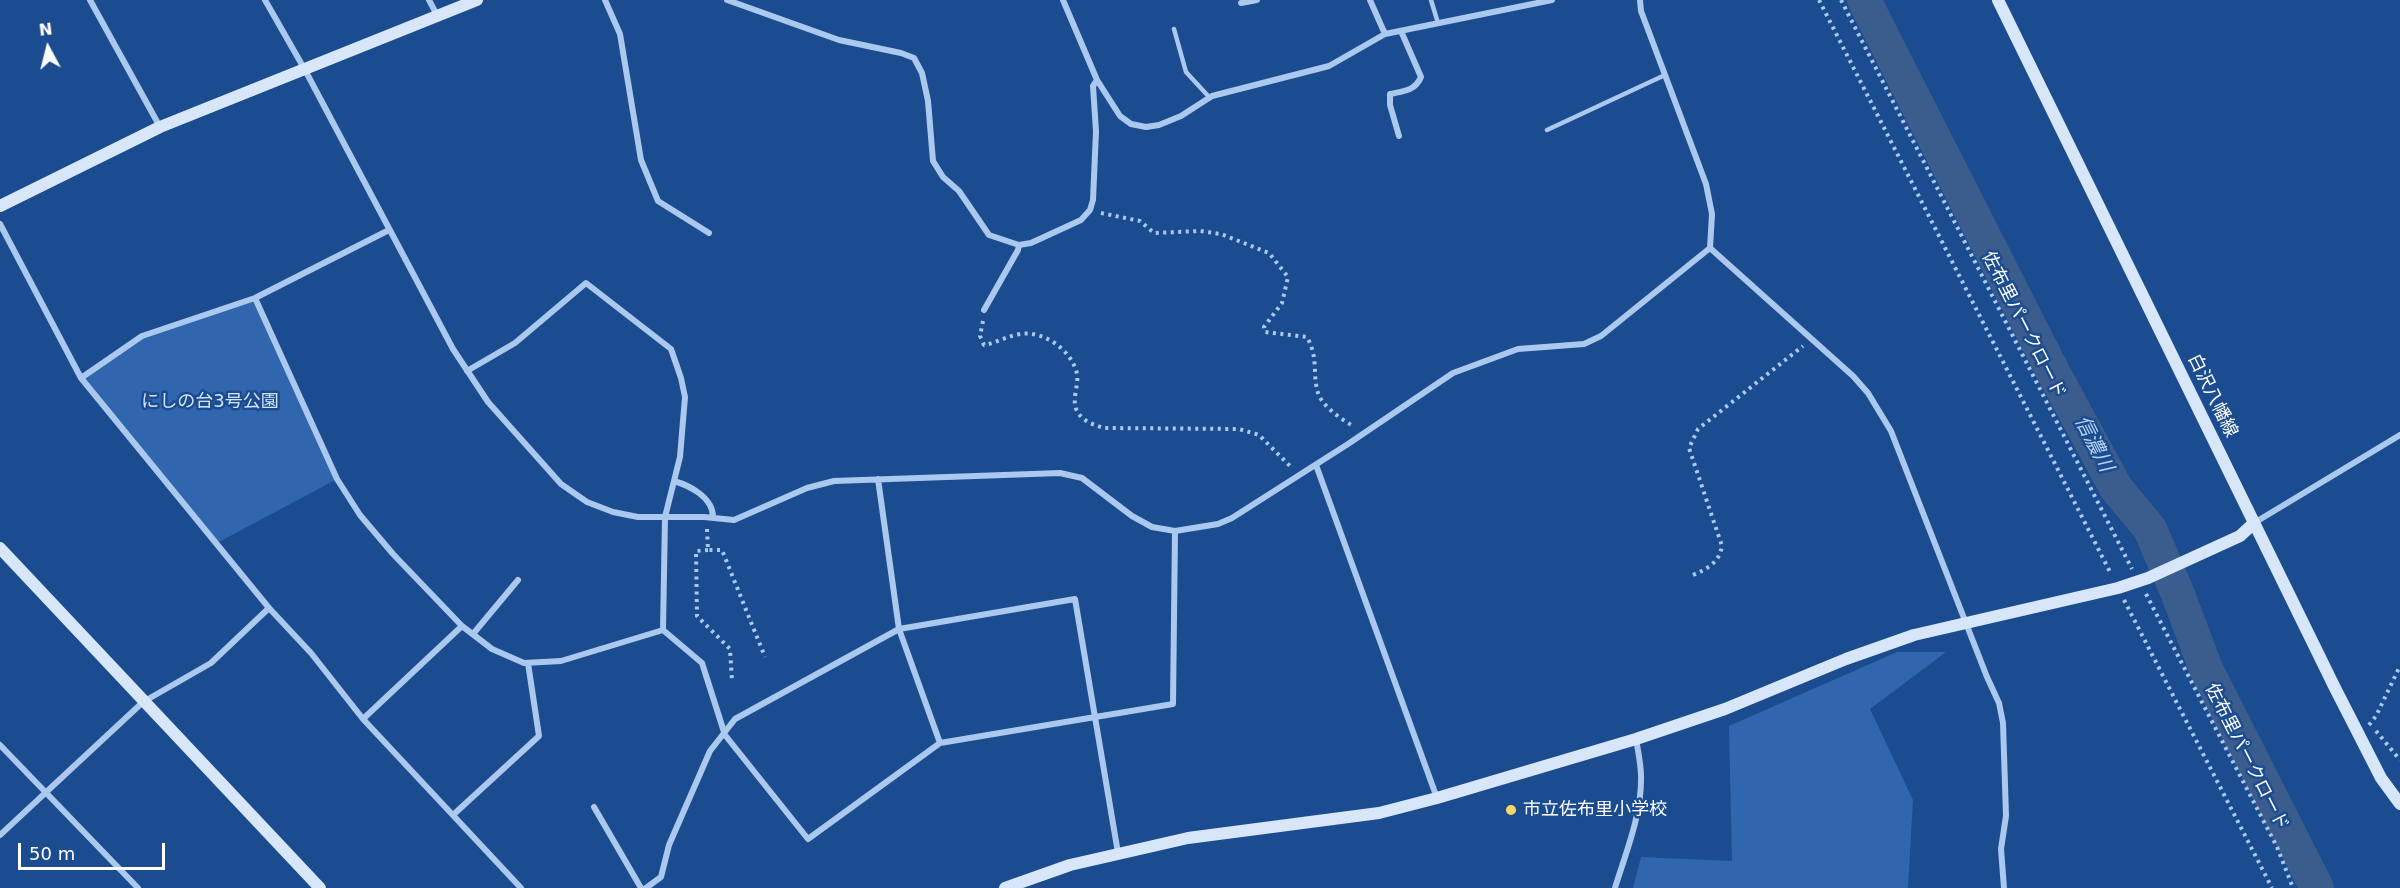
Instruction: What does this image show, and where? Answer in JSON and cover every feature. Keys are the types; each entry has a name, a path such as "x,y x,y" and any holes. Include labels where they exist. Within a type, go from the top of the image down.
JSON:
{"street":[{"path":"90,0 160,127"},
{"path":"265,0 305,70 466,371 488,402 561,484 587,502 613,512 638,517 710,517 734,520 807,488 825,483 1060,473 1082,478 1132,516 1152,527 1175,531 1218,524 1232,518 1453,373 1493,356 1518,349 1584,344 1600,336 1710,248 1712,214 1706,184 1641,12 1640,0"},
{"path":"429,0 437,15"},
{"path":"0,206 160,127 477,0"},
{"path":"605,0 620,34 641,160 658,201 709,233"},
{"path":"727,0 839,40 901,53 914,58 922,73 928,101 933,161 943,177 959,191 988,235 1019,245 1031,243 1082,220 1090,210 1093,200 1096,130 1093,86 1097,80"},
{"path":"1063,0 1097,80 1120,116 1131,124 1146,127 1160,125 1181,116 1210,98 1329,66 1385,34 1552,0"},
{"path":"1241,3 1257,0"},
{"path":"1370,0 1385,34"},
{"name":"白沢八幡線","path":"1998,0 2381,778 2400,804"},
{"path":"1399,136 1390,105 1390,94 1412,89 1418,85 1421,76 1401,30"},
{"path":"0,224 81,378 269,608 311,653 363,719 521,888"},
{"path":"81,378 142,336 255,298 389,230"},
{"path":"984,310 1019,245"},
{"path":"1710,248 1853,376 1868,393 1891,431 1999,703 2003,723 2006,816 2001,849 2004,888"},
{"path":"466,371 514,343 586,283 671,350 685,396 680,457 665,517 663,630"},
{"path":"255,298 337,479 360,515 462,626 492,649 524,663 561,661 663,630"},
{"path":"1005,888 1070,865 1188,838 1379,813 1437,798 1636,739 1725,709 1846,659 1894,642 1965,622 2118,588 2144,579 2240,536 2254,523 2400,435"},
{"path":"1316,465 1437,798"},
{"path":"878,479 899,629 940,743"},
{"path":"674,481 694,489 707,500 713,510 710,517"},
{"path":"663,630 702,663 723,731 808,839 940,743 1173,704 1175,531"},
{"path":"0,548 320,888"},
{"path":"472,634 518,579"},
{"path":"646,888 661,877 669,845 710,751 723,731 735,719 899,629 1075,599 1118,853"},
{"path":"0,835 143,702 211,663 269,608"},
{"path":"363,719 462,626"},
{"path":"453,815 538,736 528,663"},
{"path":"1615,888 1637,816 1641,791 1642,774 1636,739"},
{"path":"0,745 138,888"},
{"path":"594,807 641,888"}],"lane":[{"path":"1431,0 1438,23"},
{"path":"1174,29 1186,72 1210,98"},
{"path":"1547,130 1665,75"}],"path":[{"path":"1819,0 2272,888"},
{"name":"佐布里パークロード","path":"1841,0 2144,579 2166,630 2277,847 2293,888"},
{"path":"1090,210 1140,221 1154,233 1200,231 1221,234 1269,254 1286,272 1287,286 1282,303 1264,327 1264,332 1307,337 1314,350 1318,395 1327,406 1344,421 1358,428 1362,434"},
{"path":"984,310 980,336 984,345 1020,334 1034,334 1046,337 1058,346 1077,373 1075,403 1077,411 1094,425 1104,428 1239,429 1259,435 1281,455 1298,476"},
{"path":"1693,575 1711,565 1720,556 1722,546 1689,448 1698,429 1810,339"},
{"path":"708,550 710,517"},
{"path":"732,681 730,649 697,616 696,551 722,550 765,657"},
{"path":"2369,725 2376,716 2400,666"}],"green space":[{"name":"にしの台3号公園","path":"255,298 337,479 217,543 81,378 142,336"},
{"path":"1897,652 1946,652 1870,709 1913,800 1908,888 1633,888 1641,857 1732,861 1729,726"}],"waterway":[{"name":"信濃川","path":"1864,0 2051,368 2116,488 2150,529 2206,669 2317,888"}],"place":[{"name":"市立佐布里小学校","path":"1511,810"}]}
